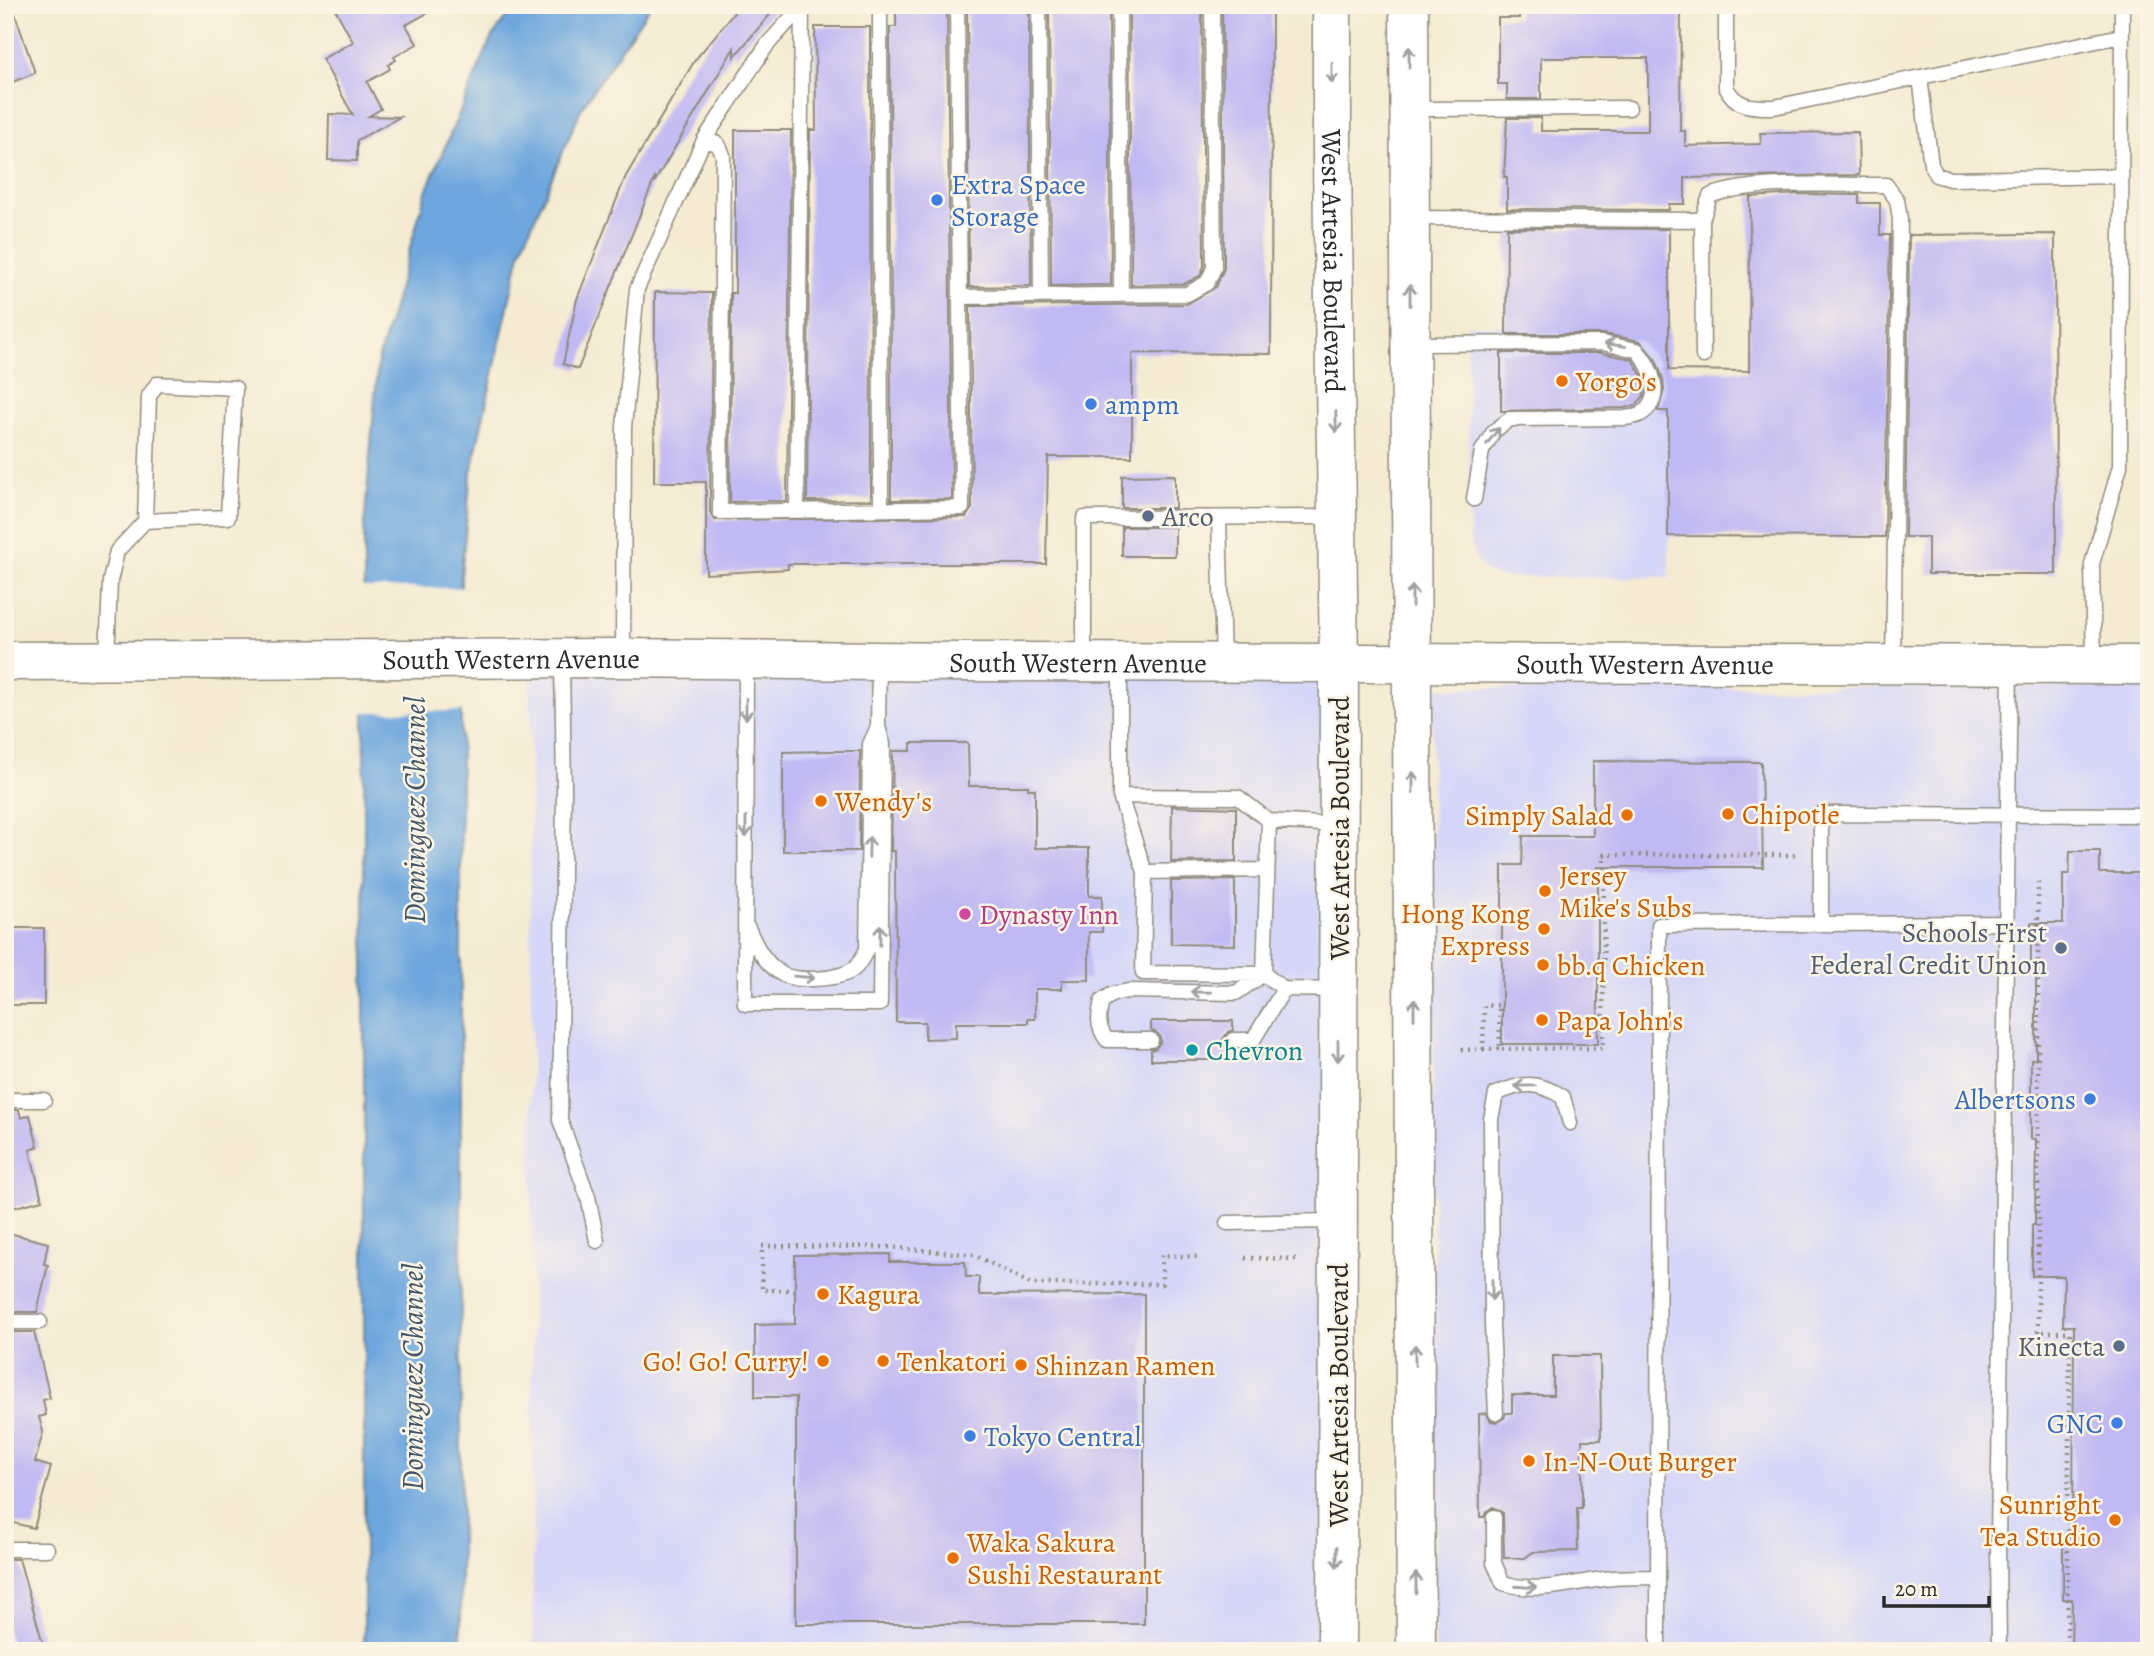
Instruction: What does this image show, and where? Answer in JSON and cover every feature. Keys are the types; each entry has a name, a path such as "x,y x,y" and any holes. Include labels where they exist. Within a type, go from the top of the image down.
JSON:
{"main road":[{"name":"West Artesia Boulevard","path":"1332,5 1339,664 1337,1651"},
{"path":"1409,5 1416,1651"},
{"name":"South Western Avenue","path":"5,661 623,658 878,662 2149,665"}],"lane":[{"path":"797,510 803,5"},
{"path":"623,658 624,427 638,289 704,140 767,45 803,5"},
{"path":"880,5 881,509"},
{"path":"704,140 718,144 723,155 720,512 962,508 957,5"},
{"path":"1039,5 1041,295"},
{"path":"1119,5 1121,295"},
{"path":"960,297 1187,295 1207,283 1214,268 1212,5"},
{"path":"1726,5 1726,87 1731,95 1746,107 1774,107 2121,36"},
{"path":"2094,665 2092,564 2120,466 2122,5"},
{"path":"1920,77 1931,165 1936,175 1950,179 2120,176"},
{"path":"1409,108 1629,108"},
{"path":"1703,356 1702,220 1710,196 1722,191 1767,187 1886,185 1897,200 1900,219 1893,666"},
{"path":"1410,218 1702,220"},
{"path":"1410,344 1602,343 1637,350 1648,364 1653,377 1654,393 1649,405 1640,415 1625,418 1510,419 1494,431 1482,451 1474,499"},
{"path":"107,660 110,581 117,551 145,522 149,397 157,384 235,388 229,517 145,522"},
{"path":"1337,517 1084,517 1120,796 1145,872 1143,973 1264,974 1284,989 1338,990"},
{"path":"1219,517 1223,663"},
{"path":"562,658 564,790 560,1120 588,1197 597,1241"},
{"path":"746,660 745,1004 880,1004 883,744 878,727 878,662"},
{"path":"1999,1651 2010,666"},
{"path":"746,924 760,954 783,975 815,978 841,976 855,968 867,950 870,744 878,727"},
{"path":"1120,796 1238,797 1269,821 1339,825"},
{"path":"1821,924 1821,814 2149,815"},
{"path":"1264,974 1269,821"},
{"path":"1145,872 1267,870"},
{"path":"1658,1651 1658,925 2006,923"},
{"path":"1151,1040 1107,1040 1099,1030 1098,1015 1102,1001 1113,994 1128,991 1236,993 1264,974"},
{"path":"1233,1040 1253,1040 1284,989"},
{"path":"1496,1413 1492,1324 1491,1119 1496,1094 1517,1085 1547,1087 1563,1097 1570,1123"},
{"path":"5,1100 44,1100"},
{"path":"1227,1223 1338,1221"},
{"path":"5,1322 40,1322"},
{"path":"1494,1517 1493,1563 1503,1583 1523,1589 1558,1587 1612,1578 1657,1577"},
{"path":"5,1549 47,1549"}],"path":[{"path":"1461,1049 1603,1048 1604,855 1796,855"},
{"path":"2038,882 2038,1332 2070,1332 2067,1651"},
{"path":"1483,1049 1484,1006 1499,1005 1500,1049"},
{"path":"795,1290 762,1290 762,1246 888,1247 974,1255 1031,1284 1162,1284 1162,1255 1197,1257"},
{"path":"1245,1258 1304,1259"}],"shaded area":[{"name":"Yorgo's","path":"1467,325 1669,331 1669,577 1499,577 1487,572 1477,562 1470,540"},
{"path":"530,674 1327,676 1330,1651 533,1651"},
{"path":"2149,686 2149,1651 1435,1651 1432,688"}],"water":[{"name":"Dominguez Channel","path":"515,5 651,5 581,109 520,253 471,472 461,577 461,1651 364,1651 364,527 378,361 426,191 491,39"}],"pier":[{"path":"360,588 464,588 466,711 360,712"}],"building":[{"path":"5,5 12,5 35,73 5,85"},
{"path":"333,5 442,5 406,25 417,44 394,57 396,60 388,65 390,69 367,82 381,109 369,116 400,117 357,140 357,161 328,160 329,114 353,115 322,59 353,42"},
{"path":"734,5 778,5 734,57 734,48 655,181 655,177 578,369 563,364 577,299 626,176 695,60 734,13"},
{"path":"896,5 947,5 952,499 891,500 890,27 896,27"},
{"path":"967,5 1029,5 1031,286 969,287"},
{"path":"1049,5 1109,5 1111,285 1051,286"},
{"path":"1129,5 1202,5 1204,266 1200,276 1184,284 1131,285"},
{"path":"1222,5 1272,5 1271,354 1132,353 1132,457 1048,457 1046,564 788,564 788,569 706,574 706,482 654,482 655,292 712,293 710,512 715,520 966,517 972,508 970,306 1187,304 1216,287 1224,268"},
{"path":"1519,5 1681,5 1680,131 1685,131 1685,146 1761,144 1760,133 1858,132 1859,175 1685,178 1685,204 1669,204 1669,210 1507,209 1507,177 1504,177 1507,118 1541,118 1541,131 1648,131 1648,58 1541,58 1541,99 1507,99 1507,84 1498,84 1498,18 1519,18"},
{"path":"815,27 870,27 871,500 807,501 810,130 816,130"},
{"path":"735,130 791,130 787,501 730,502 731,293 735,293"},
{"path":"1796,194 1859,195 1859,203 1880,203 1880,235 1890,235 1885,537 1668,536 1668,411 1658,411 1664,390 1656,360 1640,341 1604,334 1506,334 1507,228 1669,229 1669,370 1749,371 1750,197"},
{"path":"2055,234 2056,574 1928,574 1928,537 1905,537 1909,235"},
{"name":"Yorgo's","path":"1501,353 1601,353 1632,359 1642,376 1644,396 1635,406 1624,408 1501,411"},
{"path":"1175,475 1175,508 1122,508 1122,476"},
{"path":"1122,527 1175,527 1175,556 1122,556"},
{"name":"Dynasty Inn","path":"911,743 968,743 969,786 1028,786 1028,789 1035,789 1035,848 1089,848 1089,896 1102,896 1102,932 1089,932 1089,980 1062,980 1062,989 1035,989 1035,1019 1028,1019 1028,1023 956,1023 956,1038 925,1039 925,1022 896,1022 895,851 891,851 893,751 911,751"},
{"name":"Wendy's","path":"860,751 859,851 783,851 783,752"},
{"path":"1593,761 1761,762 1763,867 1598,867 1598,1044 1502,1044 1502,865 1522,865 1523,836 1593,836"},
{"path":"1172,806 1236,808 1236,861 1171,862"},
{"name":"Albertsons","path":"2070,851 2100,851 2100,873 2149,873 2149,1651 2071,1651 2072,1599 2063,1599 2063,1542 2073,1542 2074,1326 2063,1326 2064,1276 2032,1276 2036,1139 2031,1139 2031,1059 2036,1059 2036,973 2031,973 2031,923 2063,923 2063,874 2069,874"},
{"path":"1235,880 1235,945 1171,944 1171,881"},
{"path":"5,928 44,928 44,1005 5,1005"},
{"name":"Chevron","path":"1151,1021 1233,1021 1233,1030 1223,1039 1225,1045 1233,1050 1233,1060 1151,1060 1151,1050 1161,1041 1159,1035 1151,1030"},
{"path":"5,1110 19,1110 21,1118 30,1115 38,1147 30,1150 42,1200 5,1210"},
{"path":"5,1232 48,1243 44,1264 48,1265 37,1312 5,1312"},
{"name":"Tokyo Central","path":"890,1254 890,1262 965,1262 966,1277 979,1277 979,1295 1144,1294 1144,1624 796,1624 796,1397 755,1397 755,1325 795,1324 795,1255"},
{"path":"5,1332 34,1332 50,1398 43,1400 46,1415 39,1417 43,1432 35,1462 51,1467 34,1528 5,1521"},
{"name":"In-N-Out Burger","path":"1553,1356 1600,1356 1601,1440 1582,1440 1582,1508 1577,1508 1578,1551 1533,1552 1525,1558 1504,1558 1503,1513 1493,1507 1484,1517 1480,1517 1479,1414 1486,1413 1491,1421 1497,1422 1504,1418 1506,1413 1512,1413 1512,1395 1553,1395"},
{"path":"5,1559 19,1559 45,1651 13,1651 5,1623"}],"place":[{"name":"Extra Space Storage","path":"937,200"},
{"name":"Yorgo's","path":"1562,381"},
{"name":"ampm","path":"1091,404"},
{"name":"Arco","path":"1148,516"},
{"name":"Wendy's","path":"821,801"},
{"name":"Chipotle","path":"1728,814"},
{"name":"Simply Salad","path":"1627,815"},
{"name":"Jersey Mike's Subs","path":"1545,891"},
{"name":"Dynasty Inn","path":"965,914"},
{"name":"Hong Kong Express","path":"1544,929"},
{"name":"Schools First Federal Credit Union","path":"2061,948"},
{"name":"bb.q Chicken","path":"1543,965"},
{"name":"Papa John's","path":"1542,1020"},
{"name":"Chevron","path":"1192,1050"},
{"name":"Albertsons","path":"2090,1099"},
{"name":"Kagura","path":"823,1294"},
{"name":"Kinecta","path":"2119,1346"},
{"name":"Go! Go! Curry!","path":"823,1361"},
{"name":"Tenkatori","path":"883,1361"},
{"name":"Shinzan Ramen","path":"1021,1365"},
{"name":"GNC","path":"2117,1423"},
{"name":"Tokyo Central","path":"970,1436"},
{"name":"In-N-Out Burger","path":"1529,1461"},
{"name":"Sunright Tea Studio","path":"2115,1520"},
{"name":"Waka Sakura Sushi Restaurant","path":"953,1558"}]}
